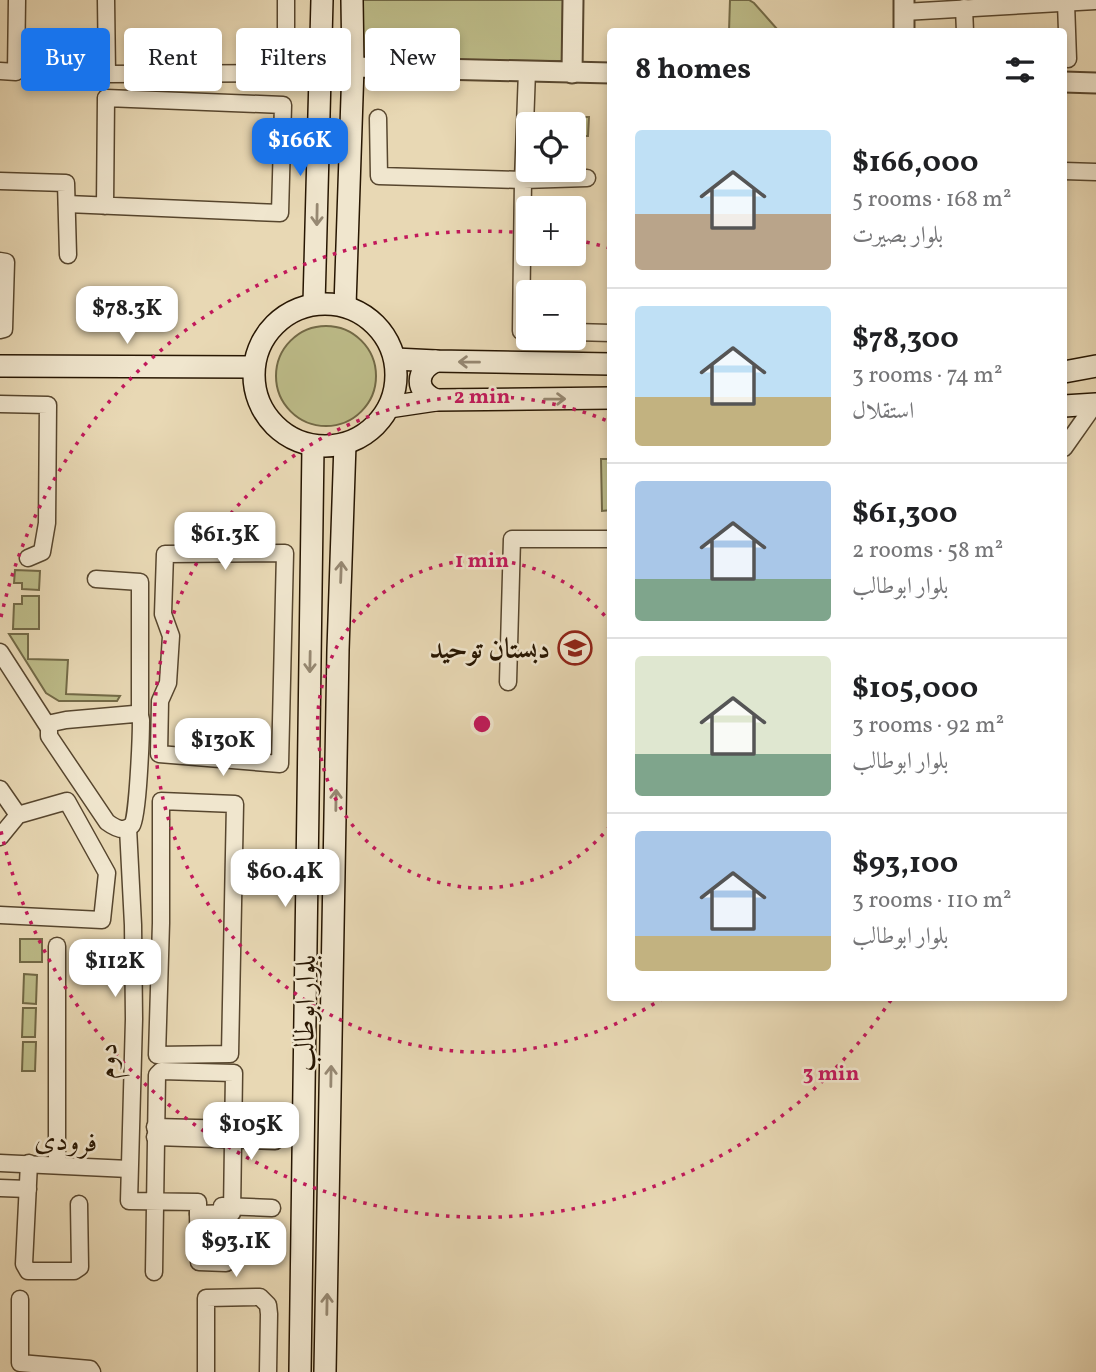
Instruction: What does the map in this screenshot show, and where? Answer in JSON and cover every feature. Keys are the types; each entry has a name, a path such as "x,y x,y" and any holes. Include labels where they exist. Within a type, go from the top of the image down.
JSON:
{"main road":[{"path":"322,0 322,28"},
{"path":"345,306 353,67 352,0"},
{"path":"314,304 320,91"},
{"path":"314,304 345,306 362,314 377,326 388,341 395,359 396,383 389,407 378,423 363,436 345,444 313,447 293,440 275,427 262,410 254,389 253,367 262,341 280,319 314,304"},
{"path":"395,359 607,364"},
{"path":"436,361 422,372 420,381 422,390 428,397 436,400"},
{"path":"0,366 253,367"},
{"path":"1067,371 1096,366"},
{"path":"389,407 436,400 607,398"},
{"path":"1067,406 1095,404"},
{"name":"بلوار ابوطالب","path":"326,1372 338,664 345,444"},
{"name":"بلوار ابوطالب","path":"300,1372 313,447"}],"street":[{"path":"0,71 16,72 17,0"},
{"path":"106,0 107,74 286,73 286,0"},
{"path":"572,73 573,0"},
{"path":"904,28 904,6 964,8 1096,2"},
{"path":"1066,3 1067,28"},
{"path":"964,8 965,28"},
{"path":"1067,31 1068,59"},
{"path":"353,67 607,74"},
{"path":"525,112 527,71"},
{"path":"1067,82 1096,83"},
{"path":"67,204 105,206 280,213 283,105 106,98 105,206"},
{"path":"378,118 379,176 516,180"},
{"path":"1067,171 1096,172"},
{"path":"0,181 66,183 68,255"},
{"path":"522,280 523,182"},
{"path":"0,261 6,262 4,329 0,330"},
{"path":"586,332 607,333"},
{"path":"0,404 48,405 47,523 42,552 28,558"},
{"path":"1067,444 1095,404"},
{"path":"508,682 512,539 607,539"},
{"path":"285,553 280,764 159,754 160,701 168,683 170,652 171,636 163,614 164,554 285,553"},
{"name":"دوم","path":"96,579 140,582 141,727 136,807 134,822 128,828 134,1019 128,1201 154,1201"},
{"path":"141,651 170,652"},
{"path":"0,652 49,728"},
{"path":"128,828 114,827 107,822 49,736 49,728 52,723 66,720 134,714 140,716"},
{"path":"0,789 18,815"},
{"path":"161,801 235,804 230,1054 157,1055 161,923 161,801"},
{"path":"0,837 18,815 67,802 107,873 102,920 0,915"},
{"path":"133,926 161,923"},
{"path":"57,946 57,1165"},
{"path":"153,1272 154,1201 155,1132 157,1075 162,1071 234,1073 226,1263 199,1262 198,1202 154,1201"},
{"path":"155,1132 233,1135"},
{"name":"فرودی","path":"0,1163 129,1170"},
{"path":"29,1163 24,1264 28,1271 74,1271 80,1267 79,1204"},
{"path":"0,1188 28,1189"},
{"path":"198,1210 272,1208"},
{"path":"206,1372 206,1298 260,1297 268,1305 269,1314 268,1372"},
{"path":"20,1299 20,1363 90,1369 92,1372"}],"shaded area":[{"path":"356,0 563,0 562,61 460,61 460,28 365,28 365,60 356,60"},
{"path":"730,0 749,0 776,28 729,28"},
{"path":"586,117 589,117 586,136"},
{"path":"316,326 336,326 362,340 373,357 376,376 373,395 362,412 336,426 316,426 298,418 284,404 276,386 276,366 284,348 298,334"},
{"path":"601,459 607,459 607,510 602,511"},
{"path":"15,570 40,571 39,590 22,589 22,583 14,583"},
{"path":"22,596 39,596 39,629 13,629 14,604 22,604"},
{"path":"9,634 28,634 28,659 68,660 66,694 120,696 117,701 59,701 46,693"},
{"path":"20,939 42,939 42,962 20,962"},
{"path":"24,974 37,975 36,1004 23,1003"},
{"path":"23,1008 36,1008 35,1037 22,1037"},
{"path":"23,1042 36,1042 35,1071 22,1071"}],"place":[{"name":"دبستان توحید","path":"575,648"}]}
